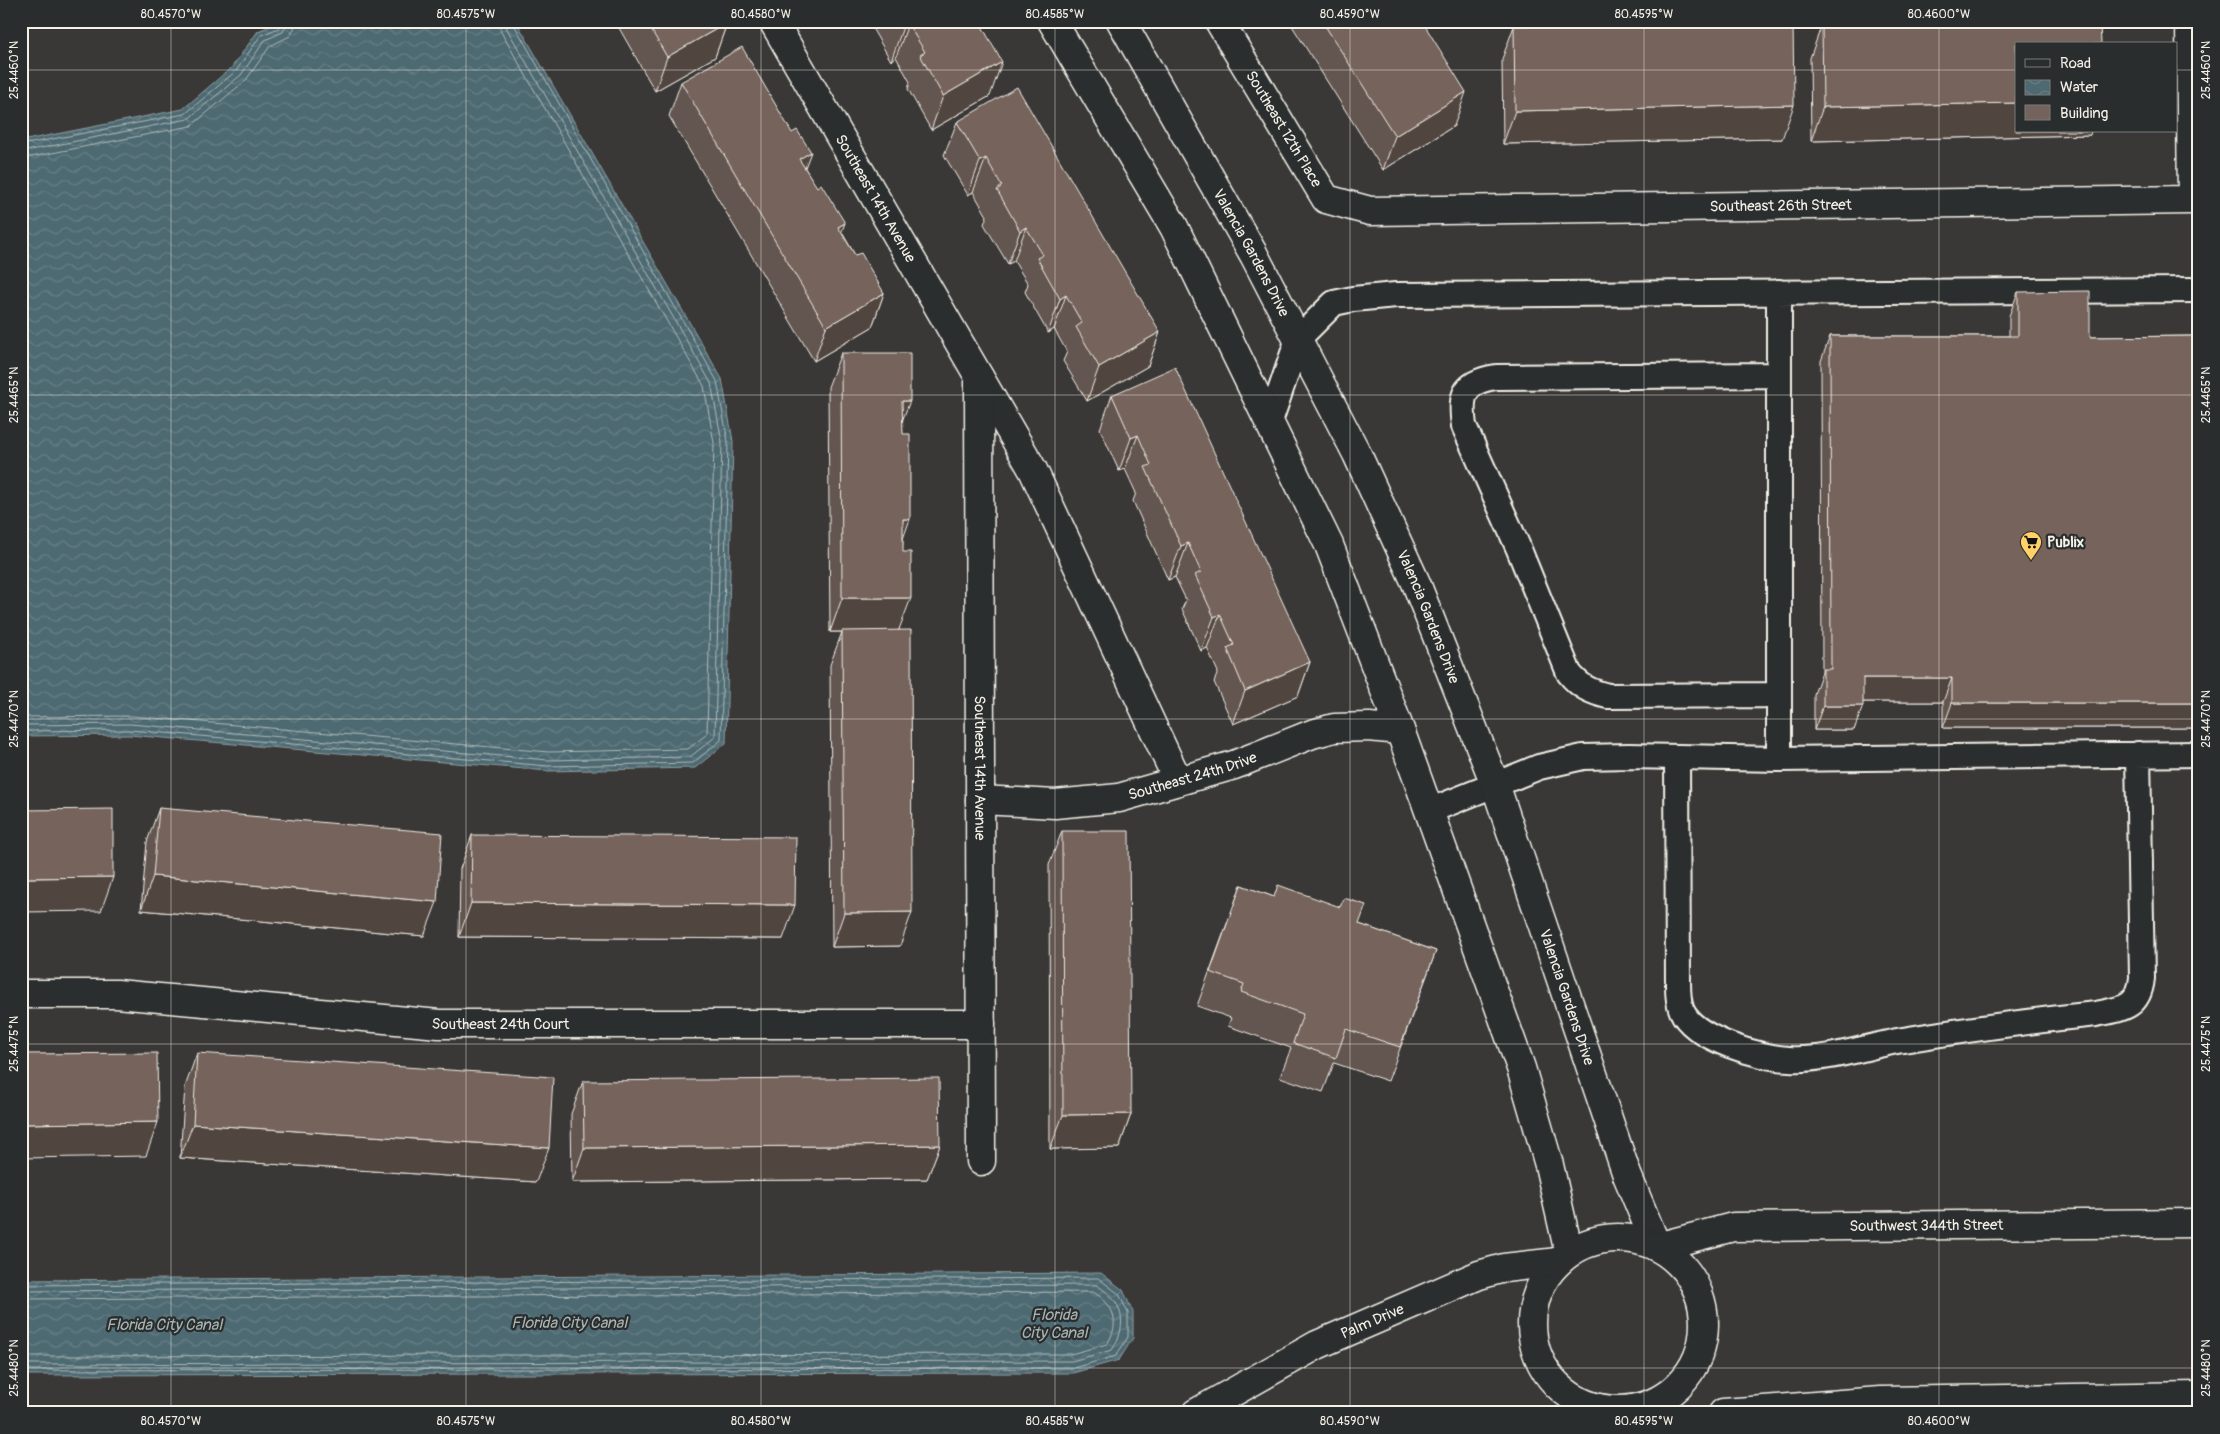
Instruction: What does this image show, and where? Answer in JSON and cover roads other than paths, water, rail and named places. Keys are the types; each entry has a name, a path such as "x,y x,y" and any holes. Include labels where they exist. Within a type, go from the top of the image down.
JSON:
{"street":[{"name":"Southeast 14th Avenue","path":"773,21 1033,470 1178,781"},
{"path":"1052,21 1174,228 1329,545 1400,730 1521,1068 1550,1165 1564,1257"},
{"name":"Valencia Gardens Drive","path":"1121,21 1254,255 1357,454 1416,583 1495,784 1624,1167 1657,1247"},
{"name":"Southeast 12th Place","path":"1219,21 1326,199 1370,211"},
{"name":"Southeast 26th Street","path":"1370,211 2192,200 2190,21"},
{"name":"Southeast 14th Avenue","path":"979,376 981,1160"},
{"name":"Southeast 24th Drive","path":"980,800 1055,804 1119,798 1234,765 1312,734 1334,728 1352,726 1400,730"},
{"name":"Southeast 24th Court","path":"21,994 117,994 439,1024 981,1024"},
{"name":"Southwest 344th Street","path":"1657,1247 1733,1227 2199,1223"},
{"path":"1612,1238 1636,1240 1657,1247 1676,1259 1690,1275 1700,1295 1704,1316 1704,1338 1698,1359 1687,1377 1671,1393 1652,1404 1631,1411 1609,1410 1588,1405 1575,1398 1552,1380 1540,1362 1533,1341 1531,1320 1535,1298 1545,1279 1564,1257 1590,1242 1612,1238"},
{"name":"Palm Drive","path":"1196,1413 1317,1346 1479,1275 1504,1268 1564,1257"},
{"path":"1723,1413 1880,1401 2199,1396"}],"lane":[{"path":"1270,421 1298,339 1334,303 1369,297 1396,295 2199,290"},
{"path":"1779,292 1779,759"},
{"path":"1778,375 1496,377 1480,379 1467,388 1463,399 1462,413 1464,426 1518,547 1570,673 1576,682 1586,690 1608,696 1779,695"},
{"path":"1677,757 1678,982 1679,1002 1682,1013 1693,1025 1707,1035 1738,1048 1789,1059 1836,1054 1898,1041 2096,1014 2117,1010 2132,1004 2140,993 2142,978 2138,754"},
{"path":"1429,812 1495,784 1569,759 1602,756 1779,759 2199,754"}],"water":[{"path":"282,21 516,21 722,379 733,441 726,743 695,768 548,771 129,735 21,736 21,141 183,109 232,67 258,31"},
{"name":"Florida City Canal","path":"1101,1273 1123,1290 1133,1312 1133,1338 1119,1360 1073,1373 21,1375 21,1280"}],"place":[{"name":"Publix","path":"2031,561"}]}
